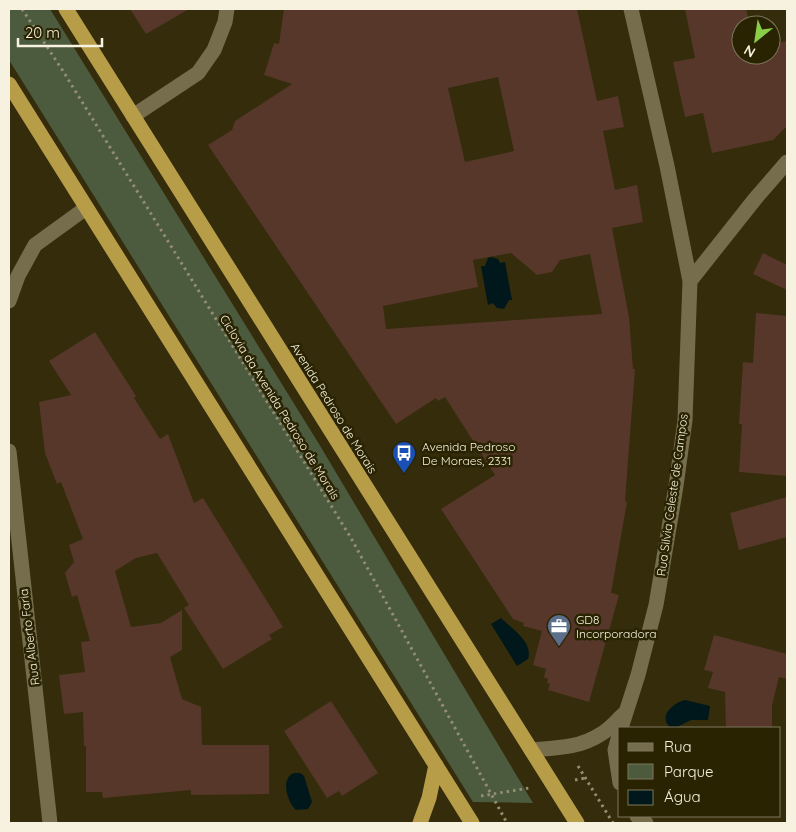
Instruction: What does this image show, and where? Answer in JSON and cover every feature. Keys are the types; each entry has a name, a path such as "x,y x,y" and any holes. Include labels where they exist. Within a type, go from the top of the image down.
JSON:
{"highway":[{"name":"Avenida Pedroso de Morais","path":"66,9 577,823"},
{"path":"9,84 472,823"},
{"path":"420,823 429,798 436,765"}],"street":[{"path":"133,116 198,73 214,50 225,22 227,9"},
{"name":"Rua Silvia Celeste de Campos","path":"621,727 638,674 656,605 676,486 685,420 690,280 667,166 631,9"},
{"path":"690,280 787,162"},
{"path":"9,300 18,276 36,245 86,208"},
{"name":"Rua Alberto Faria","path":"9,451 50,823"},
{"name":"Rua Silvia Celeste de Campos","path":"531,750 566,747 588,742 602,734 625,713"},
{"path":"618,739 615,750 618,770"}],"path":[{"name":"Ciclovia da Avenida Pedroso de Morais","path":"22,9 63,71 351,538 508,823"},
{"path":"566,747 613,823"},
{"path":"457,799 553,784"}],"green space":[{"path":"9,9 50,9 319,444 533,803 473,802 9,60"}],"water":[{"path":"488,258 498,259 500,263 505,262 512,300 509,300 504,309 497,308 493,303 488,305 481,266 485,266"},
{"path":"501,618 520,636 528,647 528,659 517,666 491,624"},
{"path":"685,700 710,706 708,720 691,720 677,727 670,727 667,724 666,715 672,707"},
{"path":"294,773 300,773 304,776 312,802 308,809 296,810 290,802 286,785 287,780"}],"building":[{"path":"130,9 189,9 146,34"},
{"path":"284,9 577,9 597,101 618,96 624,127 603,131 615,190 637,185 643,222 612,228 629,317 633,369 635,369 625,501 627,502 611,593 619,595 589,702 548,690 550,684 547,683 548,679 544,677 546,669 533,665 542,631 523,626 524,623 513,619 441,509 495,475 445,397 438,401 436,398 396,424 208,145 232,130 235,121 292,84 264,75 274,43 279,44","holes":["498,77 514,151 465,162 448,88","511,253 537,275 552,272 560,260 590,254 602,314 386,329 383,306 478,287 473,260"]},
{"path":"685,9 746,9 748,15 731,15 731,65 781,65 781,42 787,41 787,126 773,140 712,153 703,113 685,117 673,62 695,58"},
{"path":"763,253 787,265 787,290 753,274"},
{"path":"756,313 787,316 787,476 739,472 742,424 739,424 743,362 753,363"},
{"path":"95,332 136,396 134,398 160,439 168,434 194,503 203,498 283,627 269,635 272,639 223,669 184,608 189,605 157,553 136,558 115,571 131,627 161,623 182,610 182,650 170,657 182,699 201,707 202,745 269,745 269,794 191,795 191,790 103,798 102,792 86,792 86,746 84,746 83,712 64,714 59,675 85,672 81,642 90,641 77,595 72,597 65,573 74,562 69,545 83,539 61,482 57,484 45,453 39,402 71,395 49,361"},
{"path":"787,497 787,537 739,550 730,513"},
{"path":"714,635 787,654 787,679 779,677 772,705 772,727 726,727 725,692 708,688 713,672 704,670"},
{"path":"331,701 378,773 342,796 339,791 327,798 284,731"}],"place":[{"name":"Avenida Pedroso De Moraes, 2331","path":"404,474"},
{"name":"GD8 Incorporadora","path":"559,647"}]}
